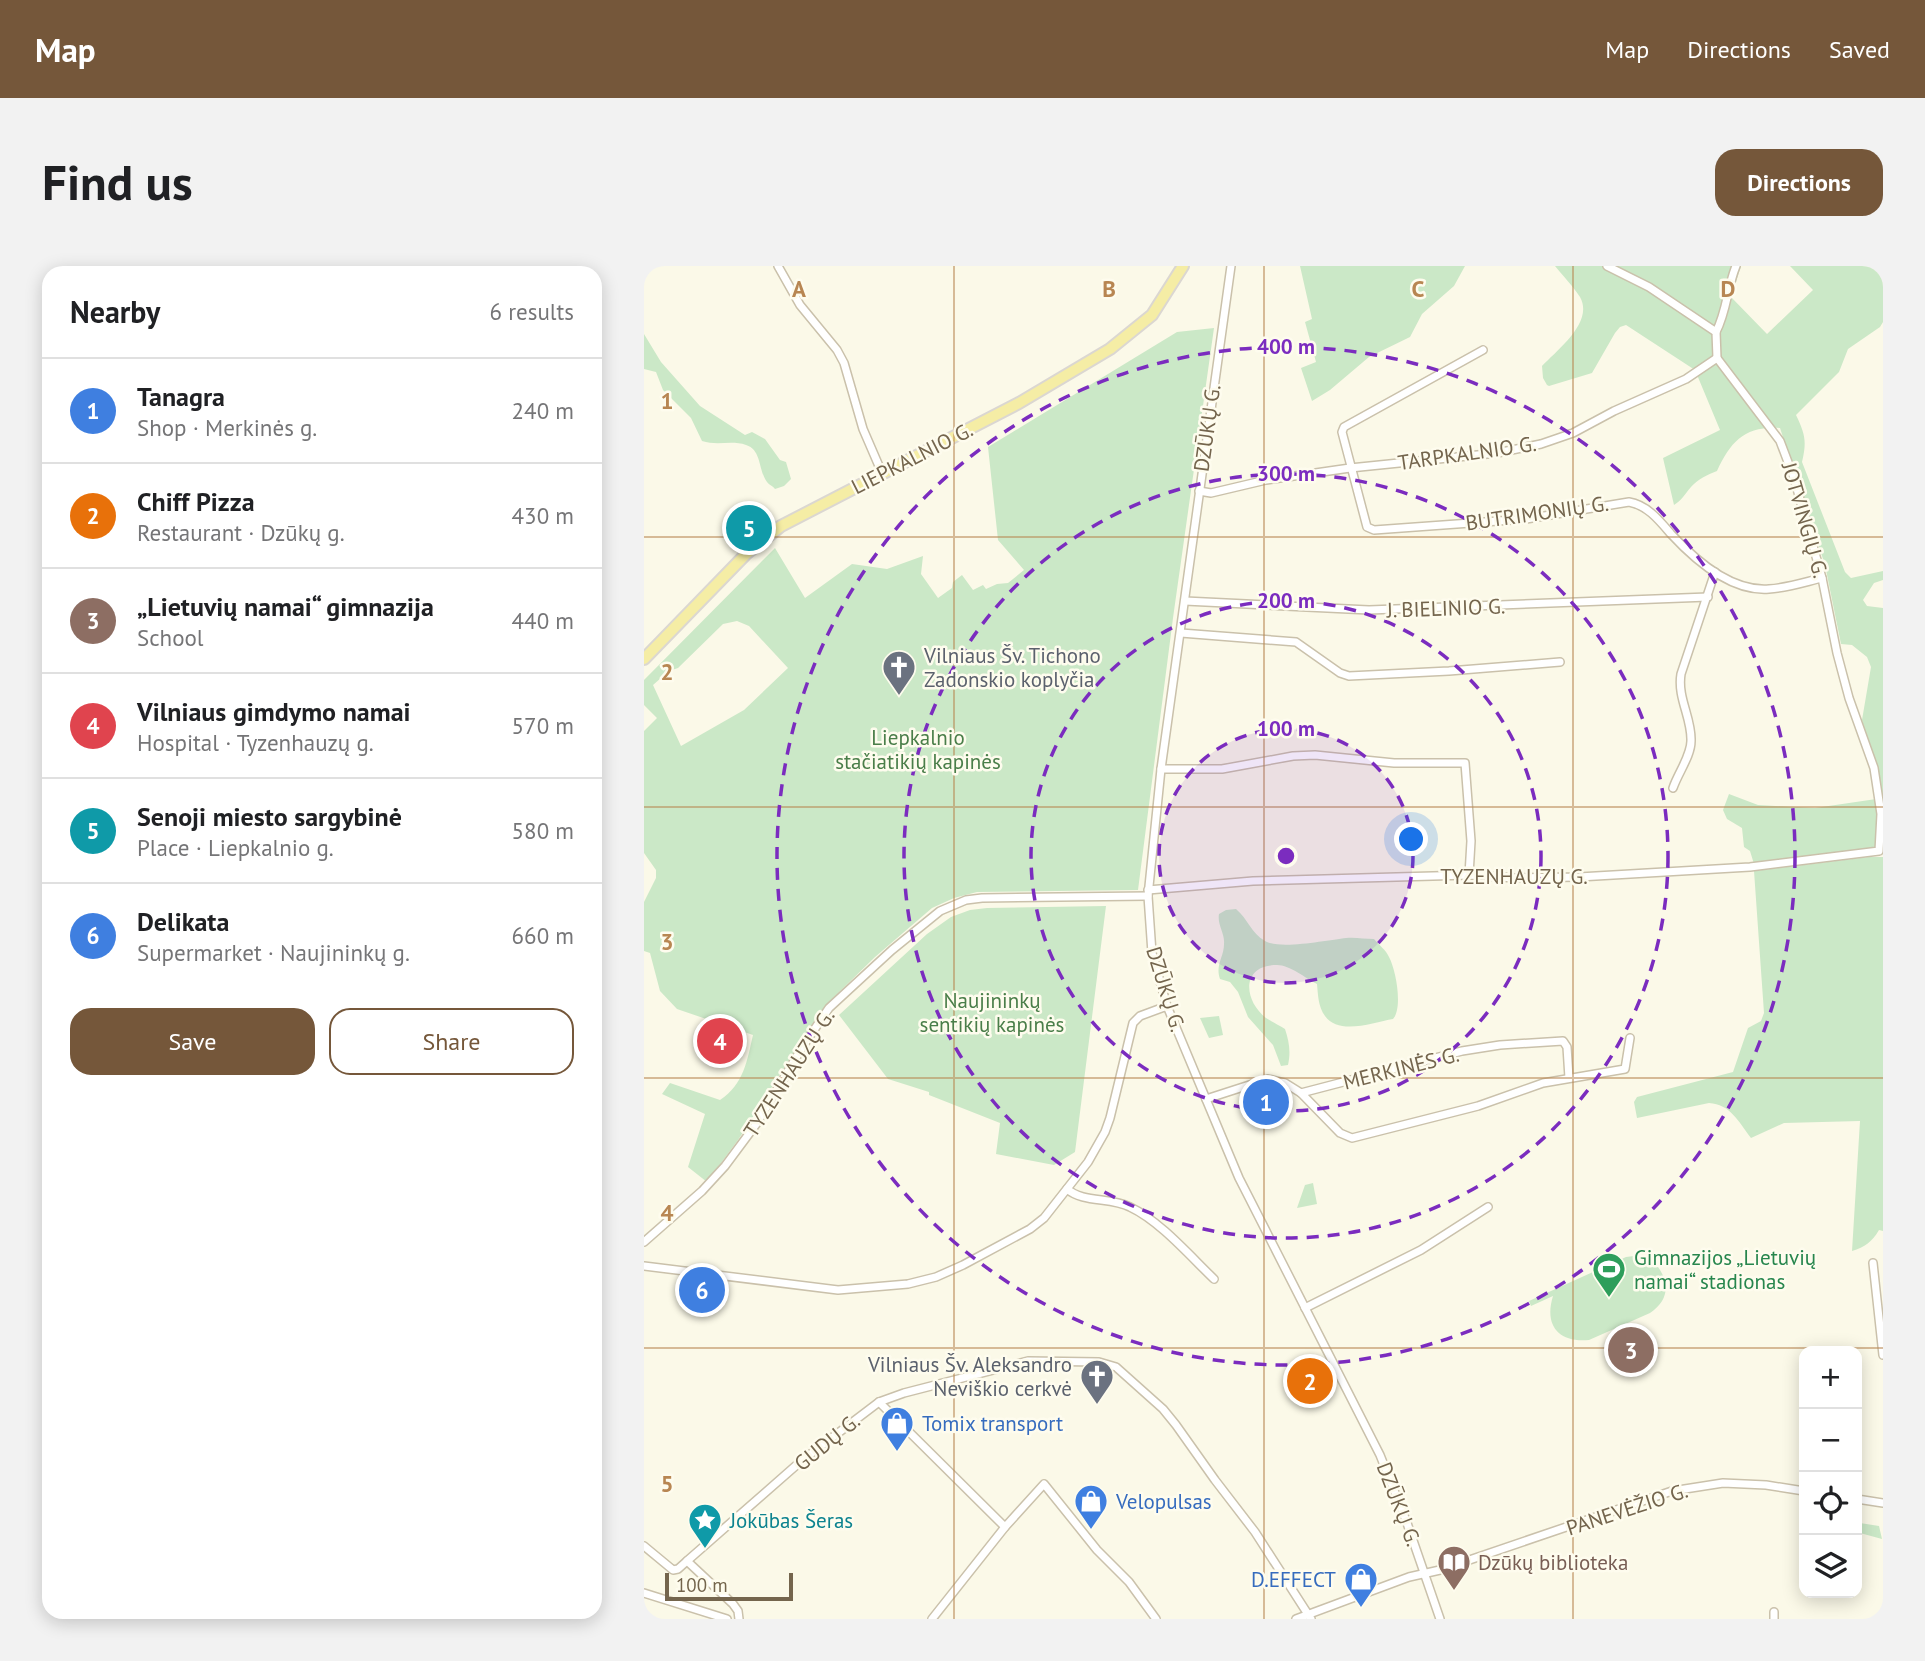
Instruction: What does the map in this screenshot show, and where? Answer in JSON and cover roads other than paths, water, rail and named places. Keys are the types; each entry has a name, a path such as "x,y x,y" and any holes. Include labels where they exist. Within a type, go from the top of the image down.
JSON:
{"main road":[{"name":"LIEPKALNIO G.","path":"644,659 746,554 770,534 802,513 1019,403 1110,349 1152,315 1183,266"}],"street":[{"path":"778,266 800,304 837,350 844,363 863,429 882,473"},
{"name":"DZŪKŲ G.","path":"1231,266 1161,769 1148,893 1152,953 1167,1006 1239,1178 1380,1455 1440,1619"},
{"path":"1607,266 1649,287 1716,332"},
{"path":"1717,358 1716,332 1724,317 1726,298 1736,266"},
{"path":"1350,468 1342,432 1346,425 1483,350"},
{"name":"TARPKALNIO G.","path":"1199,491 1211,493 1266,480 1350,468 1497,453 1541,444 1573,433 1614,411 1686,379 1717,358"},
{"name":"JOTVINGIŲ G.","path":"1717,358 1780,441 1794,478 1822,578 1837,653 1875,775 1881,814 1879,851"},
{"name":"BUTRIMONIŲ G.","path":"1350,468 1367,527 1374,530 1526,519 1629,502 1643,506 1687,550 1715,572 1744,585 1769,589 1822,578"},
{"path":"1673,788 1692,737 1679,685 1681,674 1715,572"},
{"name":"J. BIELINIO G.","path":"1185,601 1369,610 1708,597"},
{"path":"1181,633 1296,642 1340,673 1349,676 1560,662"},
{"path":"1161,769 1222,769 1293,756 1315,755 1394,763 1465,763 1471,841 1469,875"},
{"name":"TYZENHAUZŲ G.","path":"644,1242 694,1199 725,1166 757,1123 803,1045 829,1008 892,950 940,911 966,900 1148,893 1253,881 1469,875 1516,878 1578,877 1750,867 1879,851"},
{"path":"644,1266 838,1290 908,1284 963,1265 1030,1229 1044,1218 1067,1189 1088,1162 1105,1132 1133,1023 1140,1016 1167,1006"},
{"path":"1206,1099 1268,1079 1285,1083 1301,1093 1340,1133 1352,1138 1478,1106 1512,1092 1569,1078 1625,1069 1630,1038"},
{"name":"MERKINĖS G.","path":"1301,1093 1464,1051 1500,1045 1563,1041 1567,1047 1569,1078"},
{"path":"1067,1189 1072,1194 1111,1200 1136,1210 1173,1239 1214,1279"},
{"path":"1305,1308 1421,1250 1488,1207"},
{"path":"1873,1263 1883,1354"},
{"name":"GUDŲ G.","path":"687,1561 800,1462 878,1402 1028,1361 1099,1362 1116,1367 1163,1409 1255,1532 1310,1616"},
{"path":"878,1402 1005,1527"},
{"name":"PANEVĖŽIO G.","path":"1296,1619 1672,1491 1723,1483 1799,1490"},
{"path":"932,1619 1005,1527 1044,1484 1097,1550 1129,1582 1156,1619"},
{"path":"1862,1500 1883,1503"},
{"path":"644,1546 667,1568 678,1569 687,1561 733,1604 739,1619"},
{"path":"644,1593 727,1619"}],"place":[{"name":"Senoji miesto sargybinė","path":"749,528"},
{"name":"Vilniaus Šv. Tichono Zadonskio koplyčia","path":"899,697"},
{"name":"Vilniaus gimdymo namai","path":"720,1041"},
{"name":"Tanagra","path":"1266,1102"},
{"name":"Delikata","path":"702,1290"},
{"name":"Gimnazijos „Lietuvių namai“ stadionas","path":"1609,1299"},
{"name":"„Lietuvių namai“ gimnazija","path":"1631,1350"},
{"name":"Chiff Pizza","path":"1310,1381"},
{"name":"Vilniaus Šv. Aleksandro Neviškio cerkvė","path":"1097,1406"},
{"name":"Tomix transport","path":"897,1453"},
{"name":"Velopulsas","path":"1091,1531"},
{"name":"Jokūbas Šeras","path":"705,1550"},
{"name":"Dzūkų biblioteka","path":"1454,1592"},
{"name":"D.EFFECT","path":"1361,1609"}],"park label":[{"name":"Liepkalnio stačiatikių kapinės","path":"918,749"},
{"name":"Naujininkų sentikių kapinės","path":"992,1012"}]}
